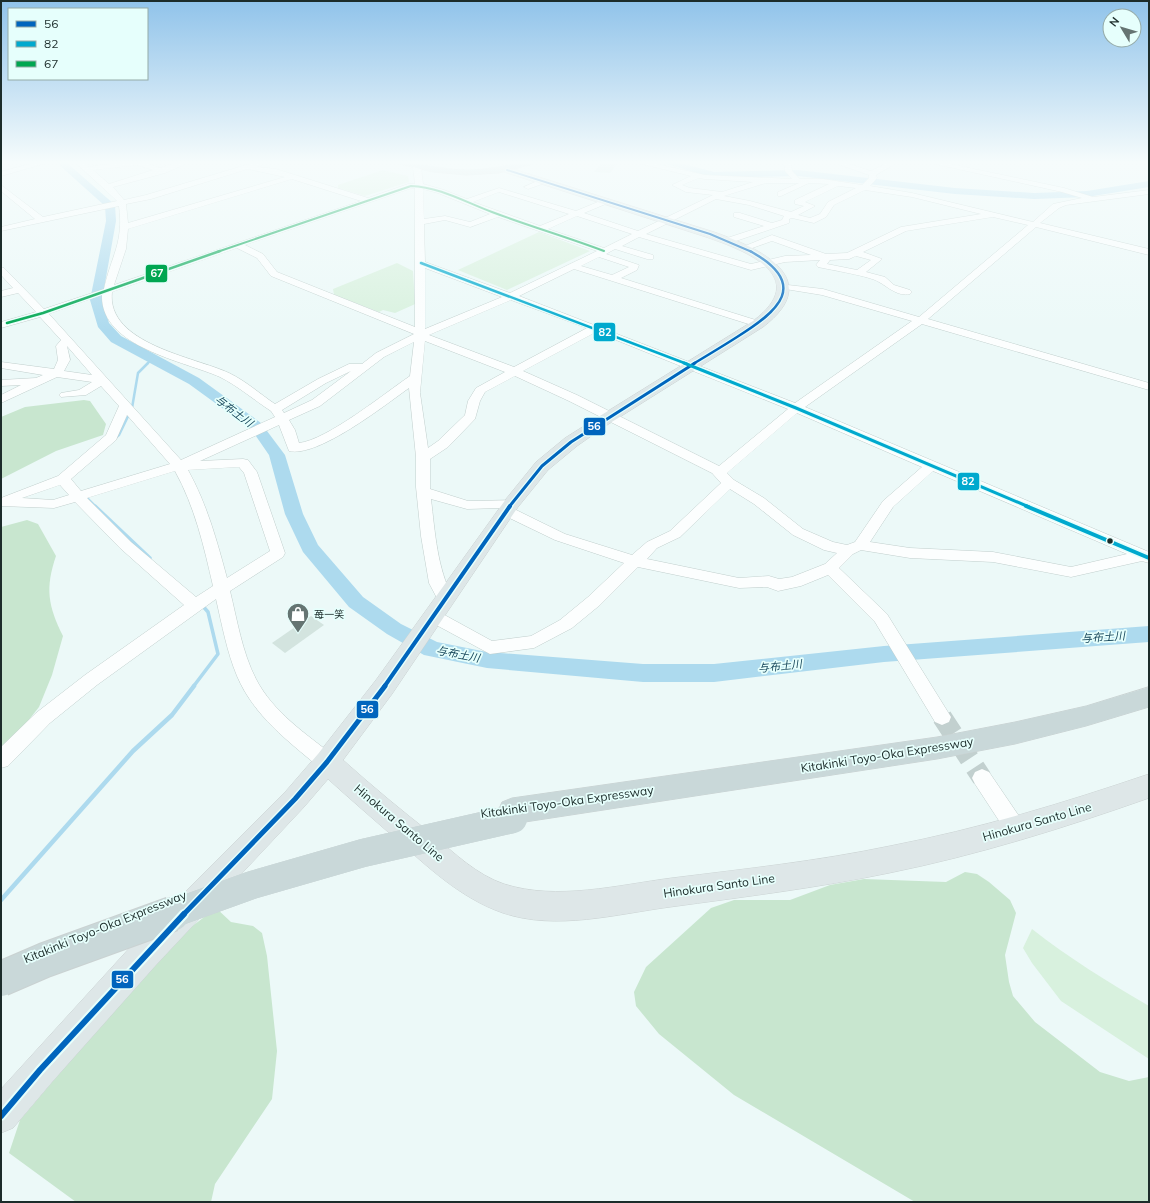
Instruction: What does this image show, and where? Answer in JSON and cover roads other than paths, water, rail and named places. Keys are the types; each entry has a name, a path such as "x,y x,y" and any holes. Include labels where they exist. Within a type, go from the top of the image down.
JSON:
{"highway":[{"name":"Kitakinki Toyo-Oka Expressway","path":"4,976 252,885 363,853 512,815 937,748 1022,731 1086,716 1149,697"},
{"name":"Kitakinki Toyo-Oka Expressway","path":"512,815 605,804 959,752 1058,731 1149,705"}],"main road":[{"path":"1,1116 40,1070 130,971 295,799 327,762 395,671 529,480 556,454 609,416 758,324 776,311 784,291 780,278 767,263 744,248 660,218"},
{"name":"Hinokura Santo Line","path":"327,762 438,857 472,882 502,898 522,904 543,906 581,905 852,867 951,846 1016,829 1072,813 1149,786"}],"street":[{"path":"1,229 50,218"},
{"path":"124,218 125,227 120,254 105,292 112,319 136,339 176,358 224,375 243,386 275,409 280,421 289,430 294,448 301,448 335,432 415,378"},
{"path":"125,227 155,218"},
{"path":"1,325 43,313 105,292 314,218"},
{"path":"419,218 421,263 420,333 414,393 423,457 424,492 428,536 437,583 445,598"},
{"path":"419,222 451,219 470,225 487,218"},
{"path":"511,218 542,228 634,265 634,268 613,278"},
{"path":"542,228 564,218"},
{"path":"590,218 638,234 751,267 785,259 848,256 904,229 970,218"},
{"path":"1,502 54,504 76,496 179,466 230,444 316,403 380,355 420,333 510,297 670,218"},
{"path":"747,218 773,226"},
{"path":"727,241 786,221 785,218"},
{"path":"800,218 811,221 817,218"},
{"path":"1012,218 1149,252"},
{"path":"431,619 490,648 534,642 566,624 594,601 652,545 675,534 725,478 796,408 921,320 1041,218"},
{"path":"916,219 933,224"},
{"path":"568,238 580,233"},
{"path":"744,248 772,238 827,258"},
{"path":"237,245 260,256 274,274 513,371 609,416 725,478 798,532 829,546 910,553 993,557 1071,572 1146,557"},
{"path":"614,246 650,257"},
{"path":"677,254 687,248"},
{"path":"856,253 878,259 859,273"},
{"path":"827,258 821,265 882,279 891,287 907,292"},
{"path":"421,263 596,328 796,408 1146,557"},
{"path":"573,266 758,324"},
{"path":"1,270 43,313 179,466 188,482 199,509 238,654 254,691 284,725 327,762"},
{"path":"782,286 824,292 1149,387"},
{"path":"1,294 20,289"},
{"path":"423,457 443,444 471,416 474,401 480,390 513,371 596,328"},
{"path":"59,370 64,360 61,346 67,340"},
{"path":"1,399 59,370 87,362"},
{"path":"1,366 59,370 103,380"},
{"path":"275,409 322,381 353,366 365,366"},
{"path":"1,383 40,380"},
{"path":"66,395 82,393 103,380"},
{"path":"1,502 63,479 112,437 125,405"},
{"path":"1,760 43,718 91,680 195,605 278,553 250,472 243,463 179,466"},
{"path":"424,492 467,505 509,507 560,537 634,561 739,583 770,581 778,585 795,582 830,568 854,548 888,504 932,465"},
{"path":"63,479 76,496 120,539 195,605"},
{"path":"830,568 881,618 942,717"},
{"path":"982,778 1016,829"}],"waterway":[{"name":"与布土川","path":"111,218 96,300 103,324 116,339 194,381 256,426 277,455 294,514 310,548 356,602 394,629 432,649 487,660 643,673 714,673 884,654 1149,634"},
{"path":"114,439 119,435 132,408 138,373 152,359"},
{"path":"84,495 95,506"},
{"path":"95,506 150,558"},
{"path":"193,687 218,654 208,612 201,604"},
{"path":"1,900 133,751 172,715 194,686"}],"tunnel":[{"path":"942,717 982,778"}],"place":[{"name":"苺一笑","path":"298,634"}]}
